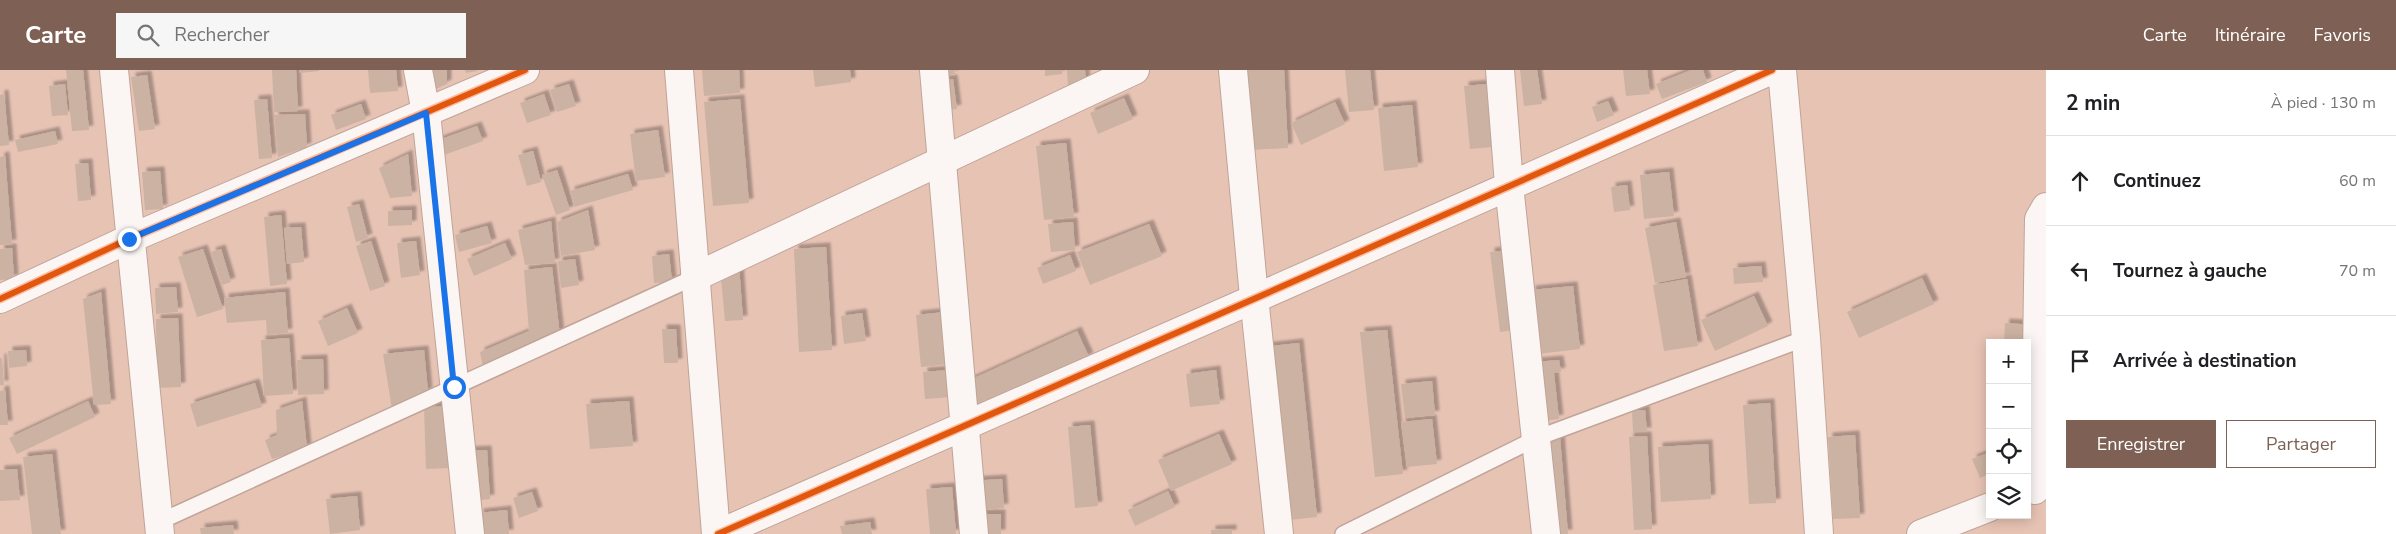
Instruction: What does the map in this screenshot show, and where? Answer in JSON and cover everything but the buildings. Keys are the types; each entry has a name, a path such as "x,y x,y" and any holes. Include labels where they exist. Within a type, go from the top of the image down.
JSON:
{"street":[{"path":"114,70 129,239 160,528"},
{"path":"418,70 426,113 470,534"},
{"path":"0,299 129,239 525,70"},
{"path":"679,70 717,534 964,428 1254,297 1772,70"},
{"path":"934,70 974,534"},
{"path":"696,277 1135,70"},
{"path":"1233,70 1279,534"},
{"path":"1500,70 1546,534"},
{"path":"1782,70 1806,338 1819,534"},
{"path":"2036,490 2039,220 2046,207"},
{"path":"1921,534 1986,510"}],"lane":[{"path":"160,528 454,387 696,277"},
{"path":"1343,534 1537,438 1806,338"}],"cycle path":[{"path":"0,299 129,239 525,70"},
{"path":"718,534 1772,70"}],"route":[{"path":"129,239 426,113 454,387"}]}
